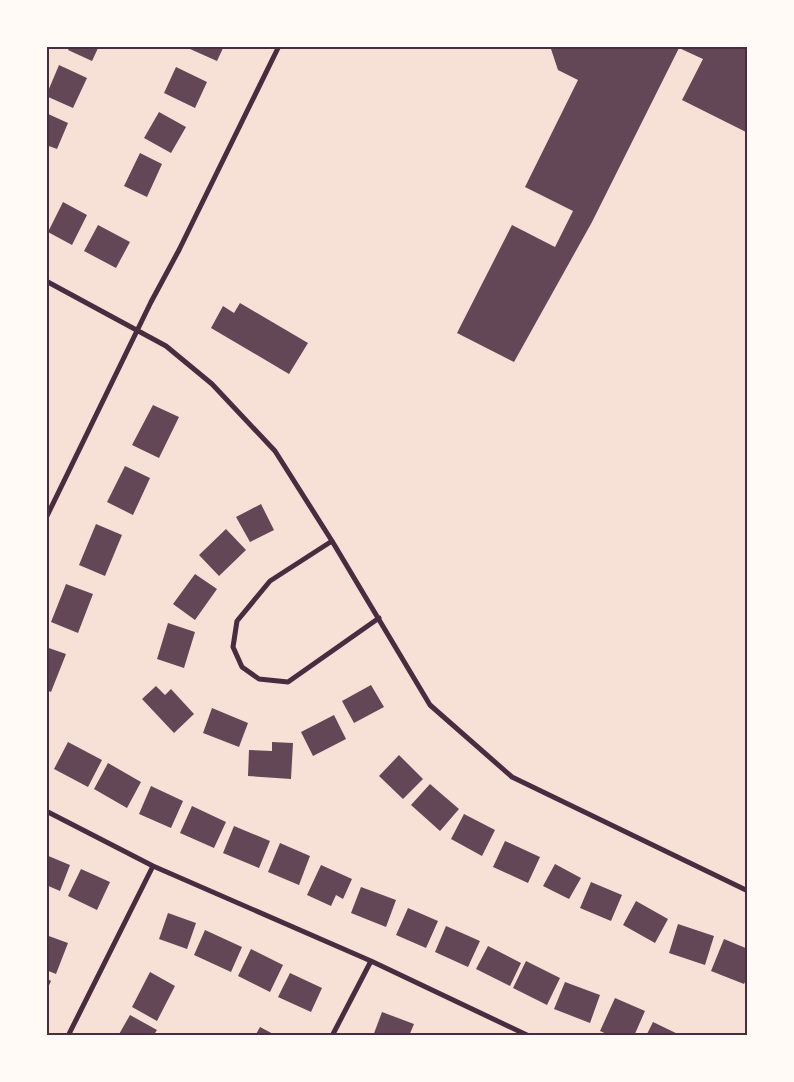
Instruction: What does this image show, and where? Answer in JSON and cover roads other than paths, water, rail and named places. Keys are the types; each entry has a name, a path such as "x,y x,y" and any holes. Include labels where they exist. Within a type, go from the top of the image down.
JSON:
{"street":[{"path":"46,518 279,46"},
{"path":"46,280 166,346 212,384 275,451 379,618 430,705 512,777 748,892"},
{"path":"332,541 270,581 237,621 233,647 242,667 259,679 288,682 379,618"},
{"path":"46,811 153,866 371,961 529,1036"},
{"path":"68,1036 153,866"},
{"path":"332,1036 371,961"}]}
